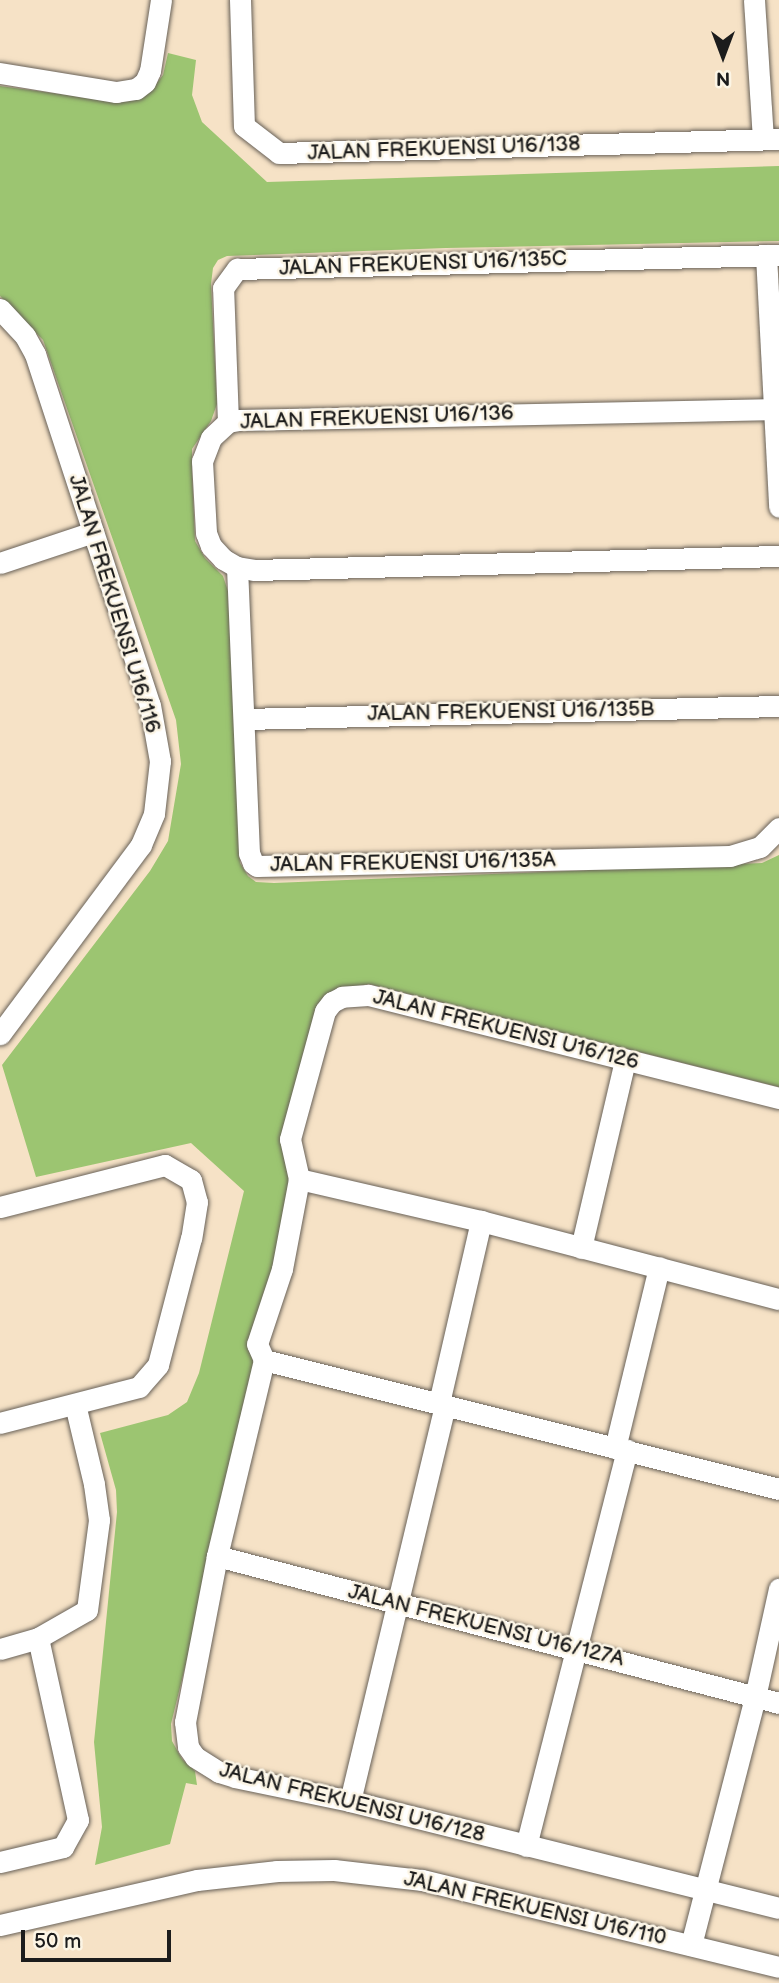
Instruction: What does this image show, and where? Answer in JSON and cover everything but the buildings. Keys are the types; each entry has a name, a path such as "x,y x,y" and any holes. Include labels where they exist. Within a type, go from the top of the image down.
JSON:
{"street":[{"path":"0,73 116,92 136,89 145,82 150,71 161,0"},
{"name":"JALAN FREKUENSI U16/138","path":"240,0 244,126 279,153 771,139"},
{"path":"754,0 771,139"},
{"path":"773,255 779,507"},
{"name":"JALAN FREKUENSI U16/135C","path":"228,422 223,288 228,277 237,270 773,255"},
{"name":"JALAN FREKUENSI U16/116","path":"0,309 25,336 35,354 156,730 160,761 155,814 141,845 0,1034"},
{"name":"JALAN FREKUENSI U16/136","path":"237,568 211,547 206,533 201,461 211,438 228,422 777,409"},
{"path":"0,563 93,532"},
{"path":"237,568 254,570 779,556"},
{"name":"JALAN FREKUENSI U16/135A","path":"237,568 249,853 257,866 746,853 760,847 779,828"},
{"name":"JALAN FREKUENSI U16/135B","path":"244,719 779,706"},
{"name":"JALAN FREKUENSI U16/126","path":"299,1179 290,1139 326,1011 332,1002 342,997 368,995 779,1098"},
{"path":"581,1248 625,1060"},
{"path":"0,1207 164,1165 191,1180 197,1202 191,1238 158,1366 139,1387 0,1423"},
{"path":"299,1179 779,1298"},
{"name":"JALAN FREKUENSI U16/128","path":"299,1179 282,1269 257,1344 264,1360 217,1556 185,1722 188,1747 205,1765 219,1772 350,1801 779,1908"},
{"path":"350,1801 442,1404 481,1222"},
{"path":"526,1846 577,1649 659,1267"},
{"path":"264,1360 779,1489"},
{"path":"0,1649 38,1638 87,1610 99,1520 94,1484 75,1404"},
{"name":"JALAN FREKUENSI U16/127A","path":"217,1556 300,1580 396,1601 779,1703"},
{"path":"691,1945 755,1697 779,1589"},
{"path":"0,1862 64,1847 78,1820 38,1638"},
{"name":"JALAN FREKUENSI U16/110","path":"0,1925 197,1880 277,1871 334,1870 422,1880 779,1967"}],"green space":[{"path":"168,53 196,60 192,95 202,122 267,182 779,166 779,241 446,248 227,256 218,260 213,268 211,284 217,404 211,421 192,449 192,469 195,541 205,558 223,576 228,591 240,863 248,876 256,882 274,883 762,863 779,855 779,1087 369,984 347,988 329,999 284,1128 300,1179 254,1387 171,1724 172,1741 182,1759 195,1771 197,1785 186,1783 170,1844 95,1865 102,1827 94,1742 117,1512 116,1490 100,1433 168,1415 187,1402 199,1373 244,1191 191,1143 36,1177 2,1065 150,871 168,841 181,764 176,720 43,340 0,296 0,86 105,100 153,88 163,75"}]}
